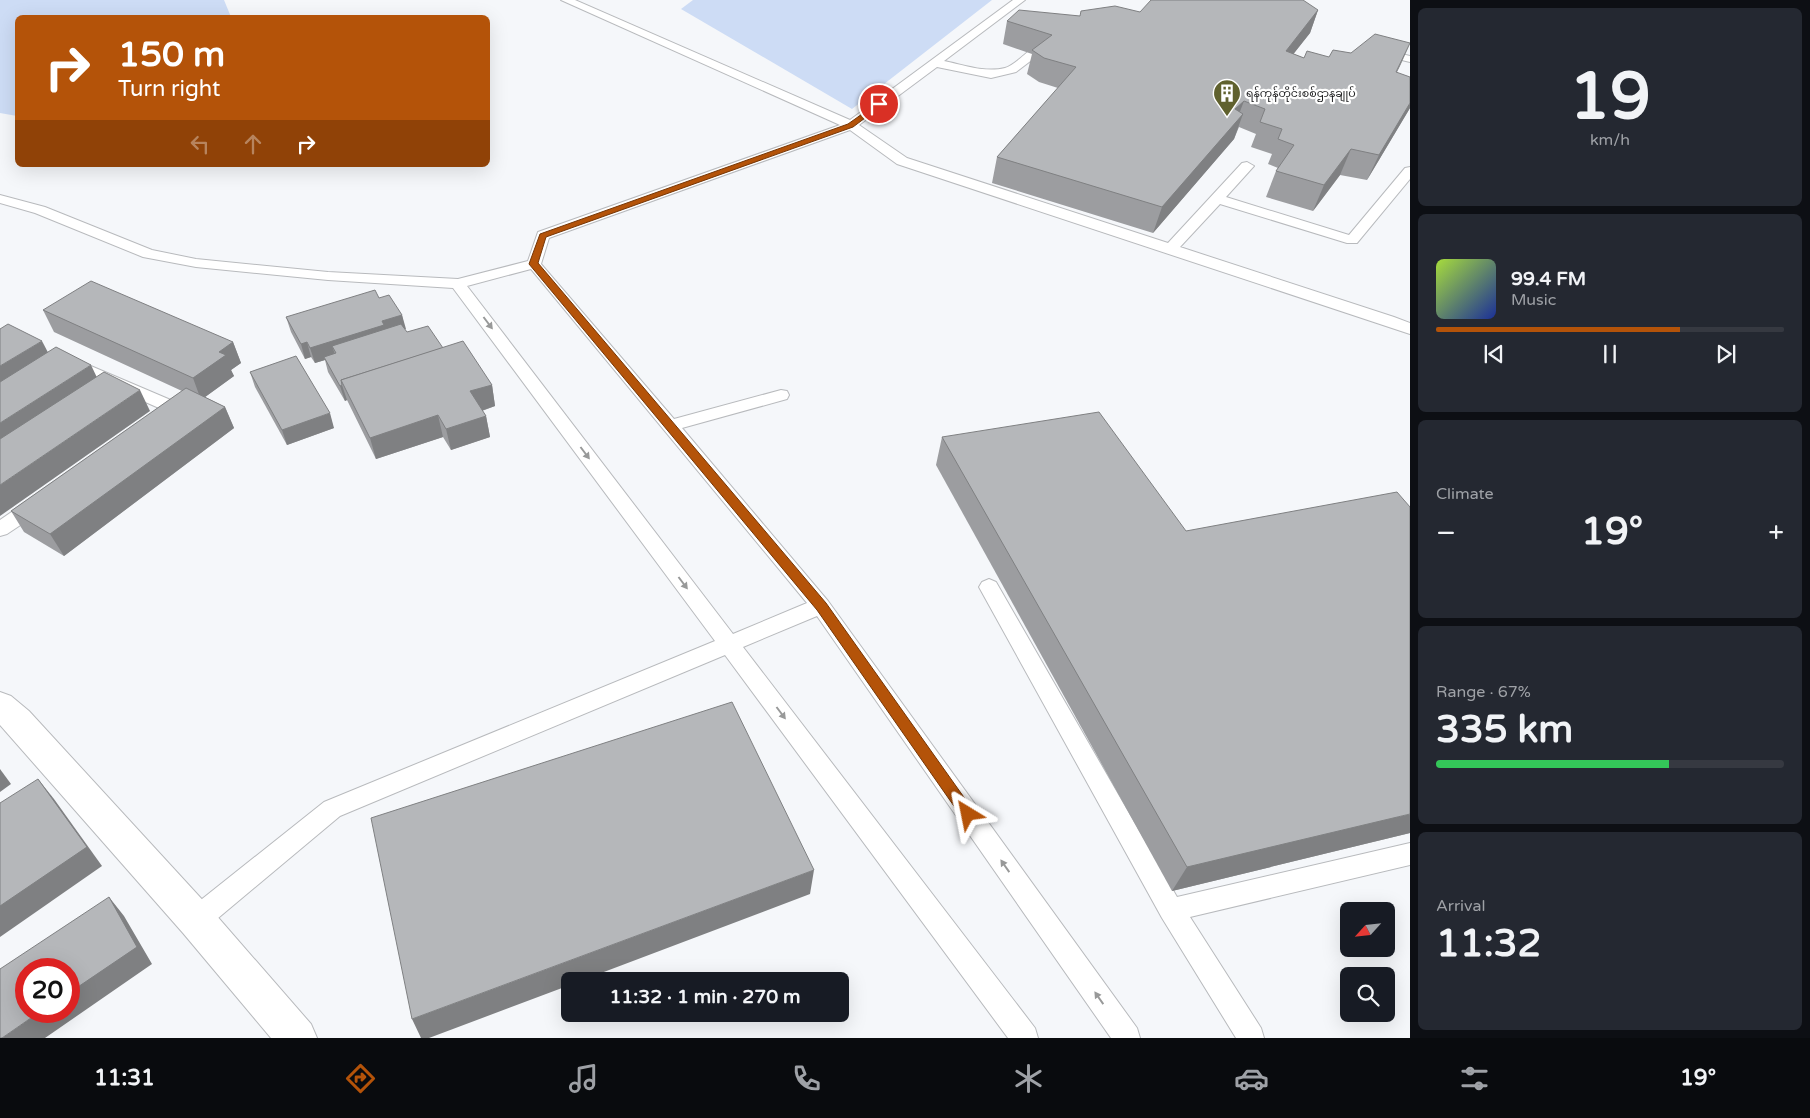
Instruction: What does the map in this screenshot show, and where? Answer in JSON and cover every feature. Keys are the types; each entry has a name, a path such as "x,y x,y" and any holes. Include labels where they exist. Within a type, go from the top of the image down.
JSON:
{"street":[{"path":"0,705 18,721 196,920 283,1033"}],"lane":[{"path":"566,0 851,125 902,160 1388,320 1410,329"},
{"path":"534,264 543,235 851,125 935,63 1019,6"},
{"path":"935,63 991,74 1012,70 1057,36"},
{"path":"1373,50 1410,59"},
{"path":"1171,249 1247,166"},
{"path":"1217,199 1352,240 1410,171"},
{"path":"0,200 40,210 148,254 177,259 328,276 458,284 534,264"},
{"path":"534,264 821,606 1127,1038"},
{"path":"458,284 1026,1038"},
{"path":"61,361 116,382 167,405 169,415 145,431"},
{"path":"101,393 116,382"},
{"path":"670,426 782,395"},
{"path":"0,529 48,496"},
{"path":"989,587 1170,910 1251,1038"},
{"path":"196,920 332,808 730,646 821,606"},
{"path":"1170,910 1410,854"}],"shaded area":[{"path":"0,0 224,0 230,15 15,15 15,116 0,113"},
{"path":"693,0 992,0 852,109 681,9"}],"building":[{"name":"ရန်ကုန်တိုင်းစစ်ဌာနချုပ်","path":"1151,0 1303,0 1318,10 1286,51 1304,58 1307,51 1329,57 1333,50 1351,53 1375,34 1410,43 1396,72 1410,77 1410,103 1379,155 1351,149 1324,185 1276,171 1294,145 1278,139 1282,129 1260,122 1265,109 1244,101 1235,109 1243,114 1162,207 997,157 1076,67 1044,58 1032,50 1052,35 1007,21 1019,10 1080,16 1081,11 1115,6 1140,12"},
{"path":"91,281 233,342 219,352 226,355 193,378 43,310"},
{"path":"375,290 379,298 389,295 402,315 382,321 384,325 310,348 307,342 301,344 286,317"},
{"path":"8,324 42,341 0,366 0,329"},
{"path":"401,324 407,332 428,326 443,348 341,380 342,385 340,386 324,357 336,353 332,346"},
{"path":"463,341 492,385 470,391 486,416 446,429 438,415 370,438 341,380"},
{"path":"56,347 91,365 0,423 0,382"},
{"path":"296,356 330,413 282,430 250,372"},
{"path":"104,372 140,390 0,485 0,439"},
{"path":"186,388 225,407 50,534 11,511"},
{"path":"1099,412 1186,531 1397,492 1410,507 1410,814 1187,867 942,437"},
{"path":"732,702 814,870 412,1019 371,818"},
{"path":"38,779 87,847 0,906 0,803"},
{"path":"109,897 137,947 80,986 80,958 17,958"},
{"path":"15,959 15,1023 24,1023 2,1038 0,1038 0,969"}],"place":[{"name":"ရန်ကုန်တိုင်းစစ်ဌာနချုပ်","path":"1227,117"}],"route":[{"path":"879,104 851,125 543,235 534,264 821,606 968,814"}]}
